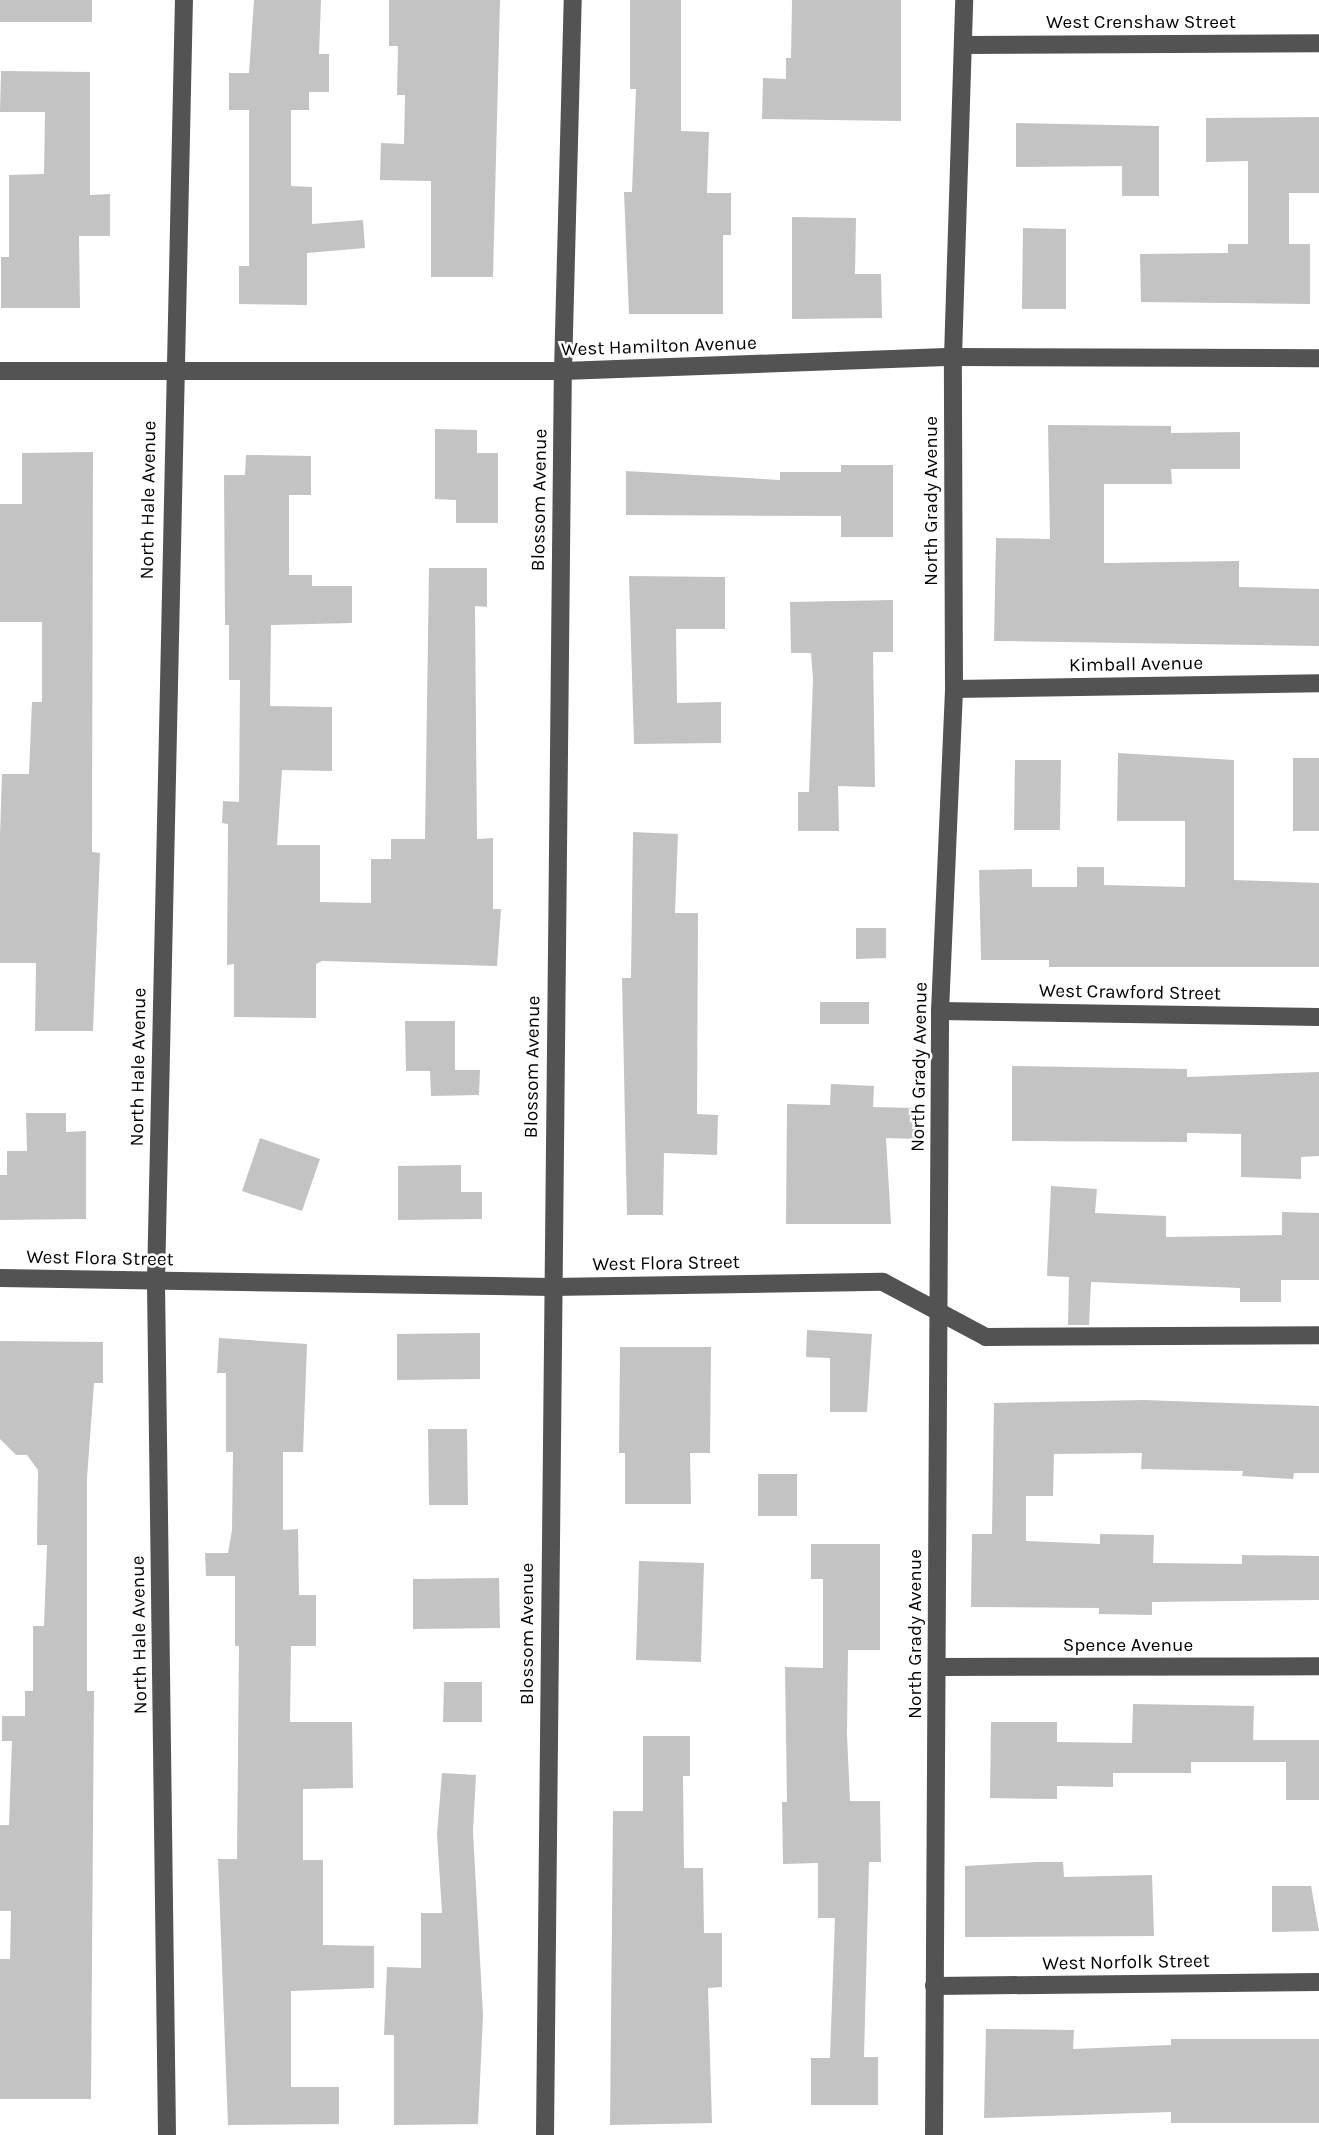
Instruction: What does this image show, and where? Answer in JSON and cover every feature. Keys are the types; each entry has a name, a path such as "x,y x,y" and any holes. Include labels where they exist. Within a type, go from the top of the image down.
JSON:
{"street":[{"name":"North Hale Avenue","path":"167,2135 156,1281 172,371 184,0"},
{"name":"Blossom Avenue","path":"545,2135 551,1287 563,371 573,0"},
{"name":"North Grady Avenue","path":"934,2135 940,1011 954,689 953,357 964,0"},
{"name":"West Crenshaw Street","path":"963,45 1319,43"},
{"name":"West Hamilton Avenue","path":"0,371 563,371 953,357 1319,358"},
{"name":"Kimball Avenue","path":"954,689 1319,683"},
{"name":"West Crawford Street","path":"940,1011 1319,1017"},
{"name":"West Flora Street","path":"0,1278 551,1287 883,1282 986,1337 1319,1335"},
{"name":"Spence Avenue","path":"937,1667 1319,1666"},
{"name":"West Norfolk Street","path":"934,1986 1319,1982"}],"building":[{"path":"0,0 92,0 92,22 0,22"},
{"path":"254,0 321,0 319,54 329,54 329,92 309,92 309,110 291,110 291,186 312,187 312,224 363,220 365,248 307,253 307,305 239,304 239,266 249,266 249,110 229,110 229,73 249,73"},
{"path":"389,0 500,0 493,277 431,277 431,181 380,180 381,143 404,144 405,95 397,95 398,46 389,46"},
{"path":"630,0 681,0 681,131 709,132 707,193 731,193 731,235 723,235 723,314 629,314 624,192 632,192 636,89 630,89"},
{"path":"792,0 901,0 901,121 762,119 763,78 786,79 786,58 791,58"},
{"path":"1,71 90,72 90,195 110,194 110,236 79,236 80,308 1,308 1,257 9,257 9,175 44,174 45,112 0,112"},
{"path":"1319,117 1319,193 1289,193 1289,244 1310,244 1310,304 1141,302 1140,254 1228,253 1228,244 1248,244 1248,161 1206,162 1206,118"},
{"path":"1016,123 1159,126 1159,196 1122,196 1122,166 1016,167"},
{"path":"792,217 856,218 855,274 881,274 882,318 792,319"},
{"path":"1023,228 1066,229 1066,309 1022,309"},
{"path":"1048,425 1171,426 1171,433 1240,432 1240,469 1171,469 1172,484 1104,484 1104,563 1239,561 1239,587 1319,589 1319,646 994,641 996,538 1050,539"},
{"path":"435,429 477,430 477,453 498,453 498,523 456,523 456,500 435,499"},
{"path":"93,452 92,852 100,853 93,1031 35,1031 36,963 0,963 0,835 2,774 29,774 32,702 42,702 42,622 0,622 0,504 22,504 22,453"},
{"path":"246,455 311,456 311,495 289,495 289,575 312,575 312,586 352,586 352,623 271,625 270,706 332,707 332,771 282,770 277,845 320,845 320,902 371,903 371,859 391,859 391,839 425,839 429,568 487,568 487,607 475,606 477,839 493,838 493,909 501,909 497,966 322,961 316,964 316,1018 234,1017 234,964 227,965 228,824 222,823 223,801 239,802 240,680 229,680 229,625 225,625 224,475 245,475"},
{"path":"841,465 893,465 893,537 841,537 841,516 626,515 626,471 780,480 780,472 841,472"},
{"path":"629,576 725,577 725,629 676,629 677,703 721,702 721,743 634,744"},
{"path":"893,600 893,652 873,652 875,787 838,786 839,831 798,831 798,792 809,792 813,679 811,653 791,653 790,602"},
{"path":"1118,753 1234,760 1234,880 1319,883 1319,967 1049,967 1049,960 981,960 979,870 1032,869 1032,887 1077,887 1077,867 1104,867 1104,885 1185,887 1185,821 1117,821"},
{"path":"1293,758 1319,758 1319,831 1293,831"},
{"path":"1015,760 1061,760 1060,830 1014,830"},
{"path":"633,832 678,834 675,913 698,913 697,1114 718,1115 717,1155 664,1153 663,1215 627,1215 622,978 631,978"},
{"path":"856,928 886,928 886,958 856,959"},
{"path":"820,1002 869,1002 869,1024 820,1024"},
{"path":"405,1021 455,1021 455,1070 480,1070 479,1095 431,1096 430,1071 406,1071"},
{"path":"1012,1066 1187,1069 1187,1077 1319,1072 1319,1156 1301,1157 1301,1179 1241,1177 1241,1134 1187,1133 1187,1142 1012,1141"},
{"path":"831,1084 874,1086 873,1107 916,1108 915,1139 886,1138 891,1224 786,1224 787,1104 830,1105"},
{"path":"26,1113 66,1113 66,1132 86,1131 86,1219 0,1220 0,1175 7,1175 7,1151 27,1151"},
{"path":"260,1138 320,1159 302,1211 242,1191"},
{"path":"461,1165 461,1192 482,1192 482,1219 398,1220 398,1166"},
{"path":"1051,1186 1097,1189 1095,1213 1166,1216 1166,1237 1282,1235 1282,1212 1319,1213 1319,1280 1281,1280 1281,1302 1240,1302 1240,1288 1091,1282 1089,1325 1068,1325 1069,1277 1047,1276"},
{"path":"807,1330 872,1334 867,1412 830,1412 830,1358 806,1357"},
{"path":"480,1333 480,1379 397,1380 397,1334"},
{"path":"219,1338 307,1344 303,1452 283,1452 283,1530 298,1529 299,1595 316,1595 316,1646 291,1646 290,1722 352,1722 353,1788 303,1789 303,1860 323,1860 323,1945 374,1946 374,1988 291,1991 291,2087 339,2087 339,2124 228,2125 218,1859 237,1859 239,1646 235,1646 235,1576 206,1576 205,1553 228,1553 232,1530 233,1452 226,1452 226,1373 217,1373"},
{"path":"0,1341 103,1342 103,1383 94,1383 87,1478 87,1691 94,1691 91,2099 0,2099 0,1959 10,1959 11,1911 0,1911 0,1825 9,1825 12,1741 2,1741 2,1716 25,1716 25,1691 33,1691 33,1626 44,1626 47,1545 37,1545 38,1470 27,1455 16,1455 0,1439"},
{"path":"620,1347 711,1347 710,1453 690,1453 691,1504 625,1504 625,1453 619,1453"},
{"path":"1143,1400 1319,1406 1319,1473 1294,1473 1293,1479 1242,1476 1243,1471 1141,1469 1142,1453 1054,1454 1053,1496 1026,1496 1026,1541 1100,1544 1100,1534 1154,1535 1153,1563 1242,1564 1242,1555 1319,1556 1319,1600 1152,1602 1152,1615 1099,1614 1099,1608 971,1607 972,1534 992,1534 994,1403"},
{"path":"428,1429 467,1429 468,1505 429,1505"},
{"path":"758,1474 797,1474 797,1516 758,1516"},
{"path":"811,1544 880,1544 880,1650 848,1650 847,1735 850,1801 880,1801 881,1862 869,1862 864,2057 878,2057 878,2105 811,2105 811,2058 830,2058 835,1918 818,1918 818,1863 783,1864 782,1802 787,1802 785,1667 823,1668 823,1579 811,1579"},
{"path":"639,1561 704,1563 701,1662 636,1660"},
{"path":"499,1578 500,1628 413,1629 413,1579"},
{"path":"444,1682 482,1682 482,1722 443,1722"},
{"path":"1133,1704 1254,1706 1253,1740 1319,1740 1319,1800 1286,1800 1286,1762 1191,1762 1191,1773 1113,1773 1113,1787 1057,1786 1057,1799 990,1798 991,1722 1057,1722 1057,1742 1132,1743"},
{"path":"643,1736 690,1736 690,1776 683,1776 684,1868 703,1868 704,1933 722,1933 722,1987 708,1988 712,2123 610,2125 613,1811 643,1811"},
{"path":"442,1773 476,1775 473,1832 483,2015 478,2124 394,2125 394,2035 384,2035 387,1967 421,1968 421,1913 442,1913 437,1834"},
{"path":"1063,1862 1064,1877 1152,1875 1154,1936 965,1937 965,1866"},
{"path":"1272,1886 1311,1886 1319,1931 1272,1932"},
{"path":"986,2029 1074,2030 1073,2049 1171,2045 1171,2039 1319,2039 1319,2123 1171,2123 1171,2112 984,2118"}]}
